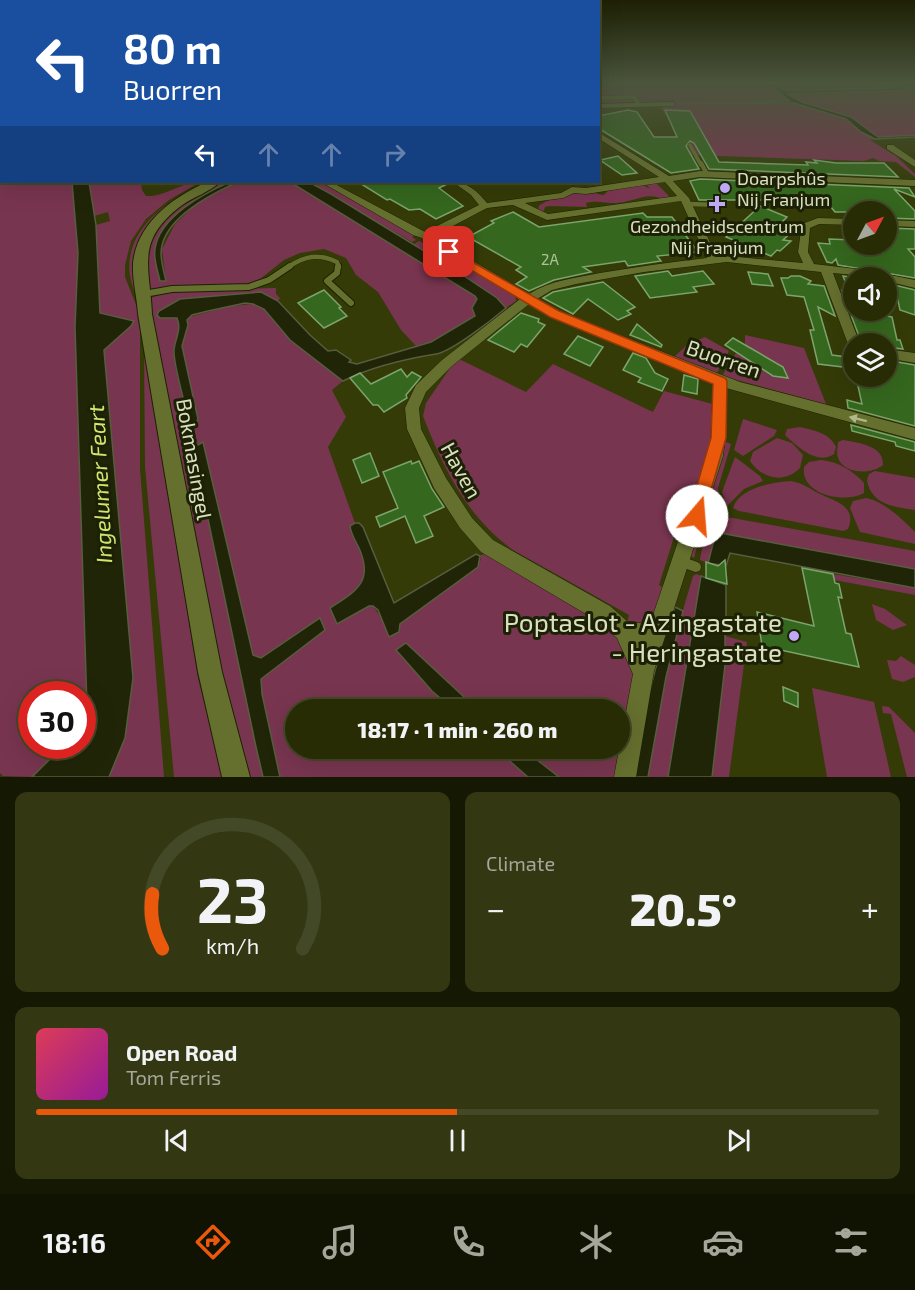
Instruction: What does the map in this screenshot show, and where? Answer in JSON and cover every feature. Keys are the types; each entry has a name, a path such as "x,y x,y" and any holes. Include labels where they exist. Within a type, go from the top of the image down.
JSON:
{"street":[{"path":"600,135 666,178 685,201 713,260"},
{"path":"890,147 915,164"},
{"path":"426,236 485,206 563,195 572,190 586,191 666,178 707,174 915,183"},
{"name":"Bokmasingel","path":"213,183 174,206 148,234 141,252 140,264 145,314 210,672 236,777"},
{"name":"Buorren","path":"327,183 426,236 432,242 555,314 598,333 720,381 915,434"},
{"path":"459,183 474,193 485,206"},
{"path":"565,183 572,190"},
{"path":"515,202 547,217 685,201"},
{"path":"809,266 803,252 805,226 818,221 843,222"},
{"path":"897,223 915,224"},
{"name":"Haven","path":"624,631 593,607 487,546 457,512 414,429 412,408 425,384 464,348 528,299 550,286 576,280 644,268 713,260 809,266 826,270 865,273 915,284"},
{"path":"826,270 850,333"},
{"path":"897,355 915,358"},
{"path":"625,777 644,671 657,634 689,564 717,447 720,381"},
{"path":"644,671 637,663 624,631 657,634"}],"lane":[{"path":"690,145 707,174"},
{"path":"685,201 724,205"},
{"path":"144,294 176,289 255,285 270,280 291,263 304,258 321,256 337,262 338,273 327,281 351,303"}],"shaded area":[{"path":"669,119 846,119 861,132 877,139 870,140 896,156 915,174 915,177 896,162 879,161 873,158 864,161 692,155"},
{"path":"852,119 915,119 915,135 878,137"},
{"path":"0,183 72,183 78,253 75,327 86,681 18,681 18,759 49,759 32,777 3,776 0,773"},
{"path":"89,183 141,183 146,196 153,196 186,184 198,183 169,200 146,219 131,241 125,265 125,277 137,307 140,330 140,469 164,777 109,777 125,738 133,678 104,350 134,321 100,313 96,225 110,221 108,212 94,216"},
{"path":"207,183 176,200 156,216 141,236 135,260 138,299 131,279 130,260 134,243 143,228 156,214 187,191"},
{"path":"220,183 228,183 190,204 155,246 166,281 162,249 175,224 196,204 236,183 292,183 476,296 478,299 475,316 431,342 416,346 401,330 378,292 356,275 346,258 324,249 300,253 284,260 260,279 247,284 150,290 145,257 158,227 184,202"},
{"path":"311,183 322,183 415,235 412,237 416,240 412,242"},
{"path":"656,183 671,198 662,199 651,196 615,203 590,202 586,203 587,207 550,206 545,207 543,213 538,210 539,206 544,203 570,193 592,192 604,195 609,189 643,185 650,189 647,185"},
{"path":"419,241 428,243 515,295 516,301 506,308 501,302 414,244"},
{"path":"276,288 276,294 280,298 278,301 261,292 244,293 160,318 177,318 179,330 174,357 190,424 182,346 189,317 231,306 253,304 264,309 290,340 343,381 332,390 346,417 328,447 355,523 350,526 365,564 365,578 349,596 337,624 373,606 382,619 399,628 400,624 481,560 480,556 487,552 617,631 633,667 635,684 630,713 630,699 466,699 406,643 432,691 441,699 285,699 285,759 507,759 528,777 280,777 262,694 261,679 325,629 320,619 261,658 253,655 195,446 263,777 247,777 219,665 156,331 151,322 150,298 175,290"},
{"path":"745,335 804,348 826,404 722,376 736,353 770,375 782,377 745,345"},
{"path":"705,337 729,351 717,373 674,357 687,345"},
{"path":"144,344 198,678 223,777 174,777 145,467"},
{"path":"457,358 526,392 553,364 653,412 664,391 716,405 716,425 683,540 674,537 659,585 668,591 649,627 626,626 629,615 513,550 482,522 470,507 448,473 423,416 426,403"},
{"path":"743,419 777,430 774,436 743,456 734,450"},
{"path":"800,427 830,438 836,447 834,454 821,458 814,456 801,449 785,435 787,429"},
{"path":"777,438 792,443 803,455 800,468 780,478 761,472 750,461 753,452"},
{"path":"721,440 731,444 718,488 721,509 701,531 694,558 691,556"},
{"path":"843,440 875,449 882,458 883,465 865,471 846,467 841,463 837,454 838,442"},
{"path":"735,457 760,476 763,481 744,489 727,506 722,492"},
{"path":"821,460 845,467 855,474 864,483 864,493 846,498 825,495 816,490 805,477 804,467 809,462"},
{"path":"875,471 915,478 915,510 885,503 873,495 867,480 869,474"},
{"path":"791,481 802,484 847,509 850,514 848,529 843,531 733,508 736,501 749,491 766,485"},
{"path":"866,498 886,507 905,522 915,532 915,544 860,532 850,508 853,501"},
{"path":"727,517 915,551 915,569 720,533 715,536 708,563 700,560 710,527 720,519"},
{"path":"696,574 701,576 668,777 648,777 666,676 693,576"},
{"path":"833,574 915,588 915,595 834,580"},
{"path":"872,604 885,609 907,625 893,630 876,620"},
{"path":"725,636 747,642 729,777 712,777 725,665"},
{"path":"901,656 915,665 915,677 903,682 892,679 887,660 896,661"},
{"path":"812,688 874,702 891,777 827,777"},
{"path":"882,706 889,707 915,733 915,777 907,777 891,714 883,713"},
{"path":"536,759 622,759 619,777 559,777"}],"water":[{"path":"846,119 854,119 878,137 915,135 915,137 875,139 861,132"},
{"name":"Ingelumer Feart","path":"72,183 89,183 96,225 100,313 134,321 104,350 133,678 125,738 109,777 32,777 50,759 96,759 96,681 86,681 75,327 78,253"},
{"path":"228,183 236,183 190,209 170,229 163,241 161,253 166,281 160,281 155,261 158,237 184,208"},
{"path":"292,183 311,183 331,194 452,268 497,298 506,308 472,334 443,352 388,364 343,381 290,340 264,309 253,304 245,303 192,315 187,320 188,325 182,346 198,419 196,423 190,424 174,357 179,330 177,318 160,318 157,315 159,311 180,299 261,292 278,301 328,351 336,350 351,360 349,362 357,364 431,342 475,316 472,308 477,299"},
{"path":"203,442 253,655 261,658 320,618 325,630 261,679 262,694 280,777 263,777 256,747 193,448"},
{"path":"355,523 363,527 394,603 476,554 480,556 478,567 400,624 399,632 389,637 378,610 373,606 337,624 330,608 355,591 363,577 363,560 350,526"},
{"path":"720,533 915,569 915,588 730,553 726,566 708,563 715,536"},
{"path":"701,576 726,585 726,622 721,621 718,627 725,630 725,665 712,777 668,777"},
{"path":"675,607 683,611 666,677 648,777 635,777 640,728 662,644"},
{"path":"406,643 466,699 441,699 396,650"},
{"path":"507,759 536,759 559,777 528,777"}],"building":[{"path":"600,119 642,119 654,137 677,137 669,119 695,119 719,162 808,165 806,162 817,163 814,160 836,163 884,163 898,177 709,169 694,143 690,141 686,146 699,169 671,173 600,129"},
{"path":"618,156 637,173 622,175 600,160"},
{"path":"700,179 909,188 915,197 894,189 915,211 915,219 897,218 897,201 843,201 843,212 835,212 822,196 778,197 781,200 699,200 690,181"},
{"path":"360,183 449,183 439,188 463,206 436,219 420,209 409,210 390,199 387,200"},
{"path":"760,206 787,217 781,223 795,229 783,240 791,241 771,256 761,252 760,246 750,247 726,237"},
{"path":"513,212 539,227 643,213 647,217 672,217 698,252 657,256 661,261 628,266 625,261 583,267 591,272 554,280 529,291 516,284 527,277 516,270 521,267 468,237 494,223 491,221"},
{"path":"897,228 915,229 915,249 908,249 915,257 915,278 897,275 897,267 850,267 838,265 836,259 832,263 827,262 818,243 830,244 829,239 843,240 843,255 897,255"},
{"path":"668,271 672,276 703,271 714,284 693,287 697,292 650,298 635,276"},
{"path":"748,272 768,274 773,286 752,284"},
{"path":"800,276 811,281 808,284 824,286 835,316 818,307 832,355 843,356 843,367 818,364 810,330 814,330 804,297 787,295 781,278"},
{"path":"603,282 635,307 627,311 631,314 618,320 588,299 573,314 543,298 553,292"},
{"path":"897,286 915,290 915,315 900,310"},
{"path":"324,290 347,316 324,328 298,303"},
{"path":"521,313 539,319 538,322 545,325 527,347 521,344 514,352 488,340"},
{"path":"853,321 893,321 895,333 858,333"},
{"path":"637,324 662,345 661,347 630,335"},
{"path":"578,336 603,347 590,366 564,354"},
{"path":"733,338 783,367 788,378 773,376 725,345"},
{"path":"897,340 900,340 903,349 897,348"},
{"path":"633,353 646,358 655,373 668,379 662,391 638,382 641,378 623,370"},
{"path":"897,362 915,365 915,426 848,408 847,400 862,404 858,387 897,387"},
{"path":"401,369 407,377 412,372 421,377 406,395 407,398 384,412 378,405 373,405 350,378 360,373 371,384"},
{"path":"684,375 698,379 697,394 682,391"},
{"path":"851,425 915,442 915,451 896,446 895,442 852,431"},
{"path":"370,453 379,476 362,483 353,460"},
{"path":"411,461 412,464 419,461 432,489 444,507 424,516 433,536 416,543 405,516 380,527 376,517 398,508 383,472"},
{"path":"725,560 727,584 706,578 706,562 718,566"},
{"path":"802,568 833,574 835,583 839,584 842,598 838,597 846,633 851,634 859,667 762,646 757,612 814,626"},
{"path":"783,687 798,693 798,707 784,701"}],"place":[{"name":"Doarpshûs Nij Franjum","path":"725,188"},
{"name":"Gezondheidscentrum Nij Franjum","path":"717,204"},
{"name":"Poptaslot - Azingastate - Heringastate","path":"794,636"}],"route":[{"path":"449,252 555,314 668,362 720,381 720,419 715,456 697,516"}]}
